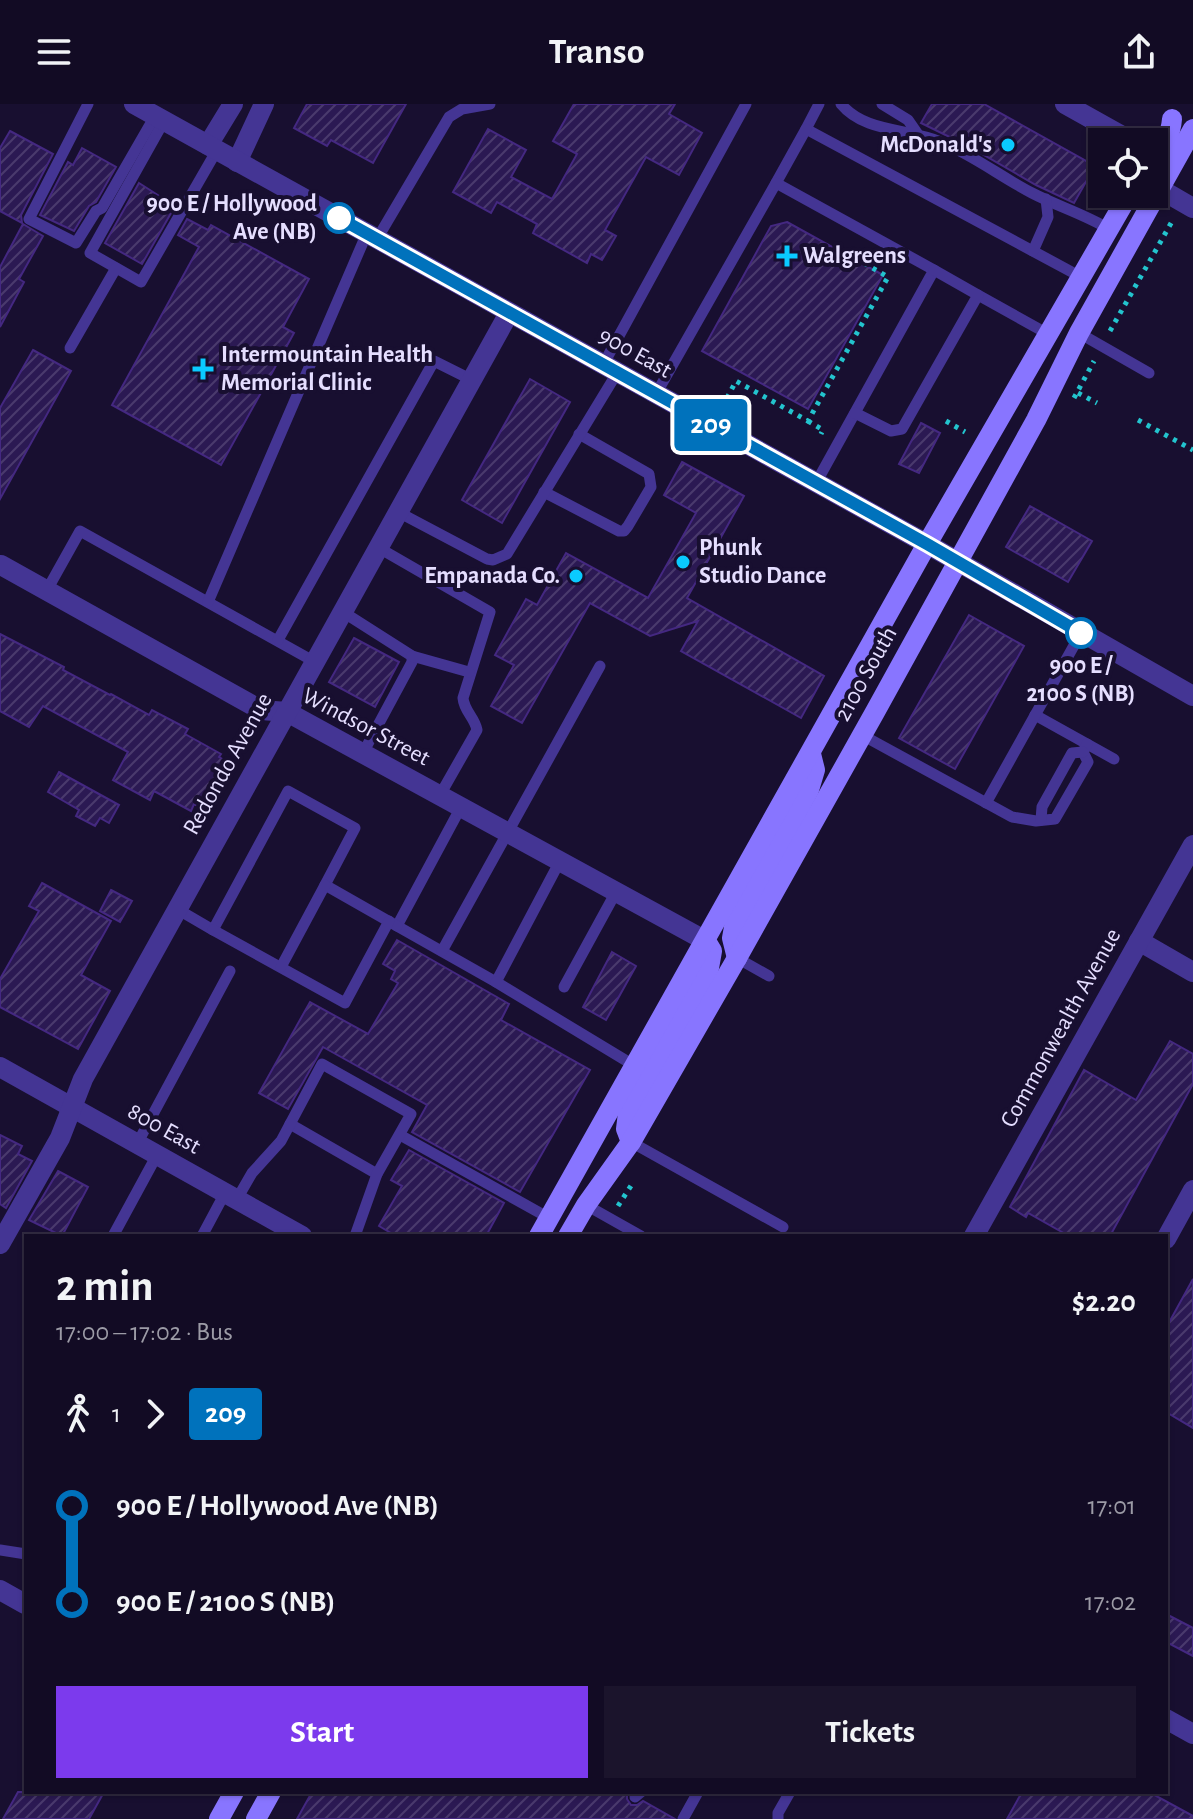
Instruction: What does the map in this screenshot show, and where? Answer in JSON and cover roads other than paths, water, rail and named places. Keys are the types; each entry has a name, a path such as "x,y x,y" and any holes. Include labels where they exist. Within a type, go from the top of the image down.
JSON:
{"main road":[{"path":"1168,144 1176,111"},
{"name":"2100 South","path":"1168,174 1193,129"},
{"name":"2100 South","path":"540,1234 927,544 1121,208"},
{"name":"2100 South","path":"569,1234 631,1142 737,958 1036,420 1079,333 1149,208"},
{"path":"737,958 732,938 734,927 809,790 815,770 811,754"},
{"path":"631,1142 626,1129 628,1113 709,968 712,951 706,941"},
{"path":"219,1819 233,1794"},
{"path":"256,1819 270,1794"}],"street":[{"name":"900 East","path":"134,104 927,544 1193,696"},
{"path":"212,148 233,104"},
{"path":"237,162 264,104"},
{"path":"1065,104 1108,128"},
{"path":"1168,194 1193,208"},
{"name":"Redondo Avenue","path":"0,1244 60,1138 83,1079 509,313"},
{"name":"Windsor Street","path":"0,565 261,710 287,712 706,941"},
{"name":"Commonwealth Avenue","path":"975,1234 1193,845"},
{"path":"1139,941 1193,972"},
{"name":"800 East","path":"0,1067 298,1234"},
{"path":"1168,1235 1193,1190"},
{"path":"0,1590 24,1603"},
{"path":"1168,1720 1193,1734"}],"lane":[{"path":"88,104 29,219 76,243 160,119"},
{"path":"208,602 372,236 449,117 462,109 490,104"},
{"path":"398,512 493,560 507,554 579,434 746,104"},
{"path":"656,394 819,104"},
{"path":"841,104 848,113 867,125 917,133 944,143 1046,199 1088,216 1109,229"},
{"path":"882,104 908,120 917,133"},
{"path":"160,119 90,253 141,282 212,148"},
{"path":"806,129 1081,277"},
{"path":"776,183 1048,334"},
{"path":"1033,251 1048,217 1046,199"},
{"path":"70,348 116,268"},
{"path":"816,483 934,270"},
{"path":"855,413 891,431 902,429 978,295"},
{"path":"1079,333 1149,373"},
{"path":"278,640 434,361 472,380"},
{"path":"544,492 619,531 624,531 628,526 651,487 649,474 579,434"},
{"path":"47,590 80,531 315,662"},
{"path":"379,548 490,612 463,698 477,730 440,795"},
{"path":"343,612 412,656 469,672"},
{"path":"986,803 1081,633"},
{"path":"363,753 412,662 412,656"},
{"path":"442,951 600,666"},
{"path":"1035,715 1085,748 1114,759"},
{"path":"862,735 1012,817 1041,820 1055,819 1088,762 1085,748"},
{"path":"1041,820 1042,807 1072,753 1085,748"},
{"path":"213,930 288,791 355,828 281,967"},
{"path":"177,909 345,1003 461,807"},
{"path":"496,982 560,861"},
{"path":"325,885 496,982 635,1066"},
{"path":"564,987 616,892"},
{"path":"737,958 769,976"},
{"path":"137,1144 230,971"},
{"path":"203,1234 231,1196 281,1141 322,1064 411,1114 377,1174 356,1234"},
{"path":"290,1124 377,1174"},
{"path":"400,1135 549,1218"},
{"path":"631,1142 783,1227"},
{"path":"114,1234 157,1155"},
{"path":"586,1205 637,1234"},
{"path":"0,1550 24,1554"},
{"path":"683,1819 697,1794"},
{"path":"778,1819 789,1794"}],"place":[{"name":"McDonald's","path":"1008,145"},
{"name":"900 E / Hollywood Ave (NB)","path":"339,218"},
{"name":"Walgreens","path":"787,256"},
{"name":"Intermountain Health Memorial Clinic","path":"203,369"},
{"name":"Phunk Studio Dance","path":"683,562"},
{"name":"Empanada Co.","path":"576,576"},
{"name":"900 E / 2100 S (NB)","path":"1081,633"}]}
